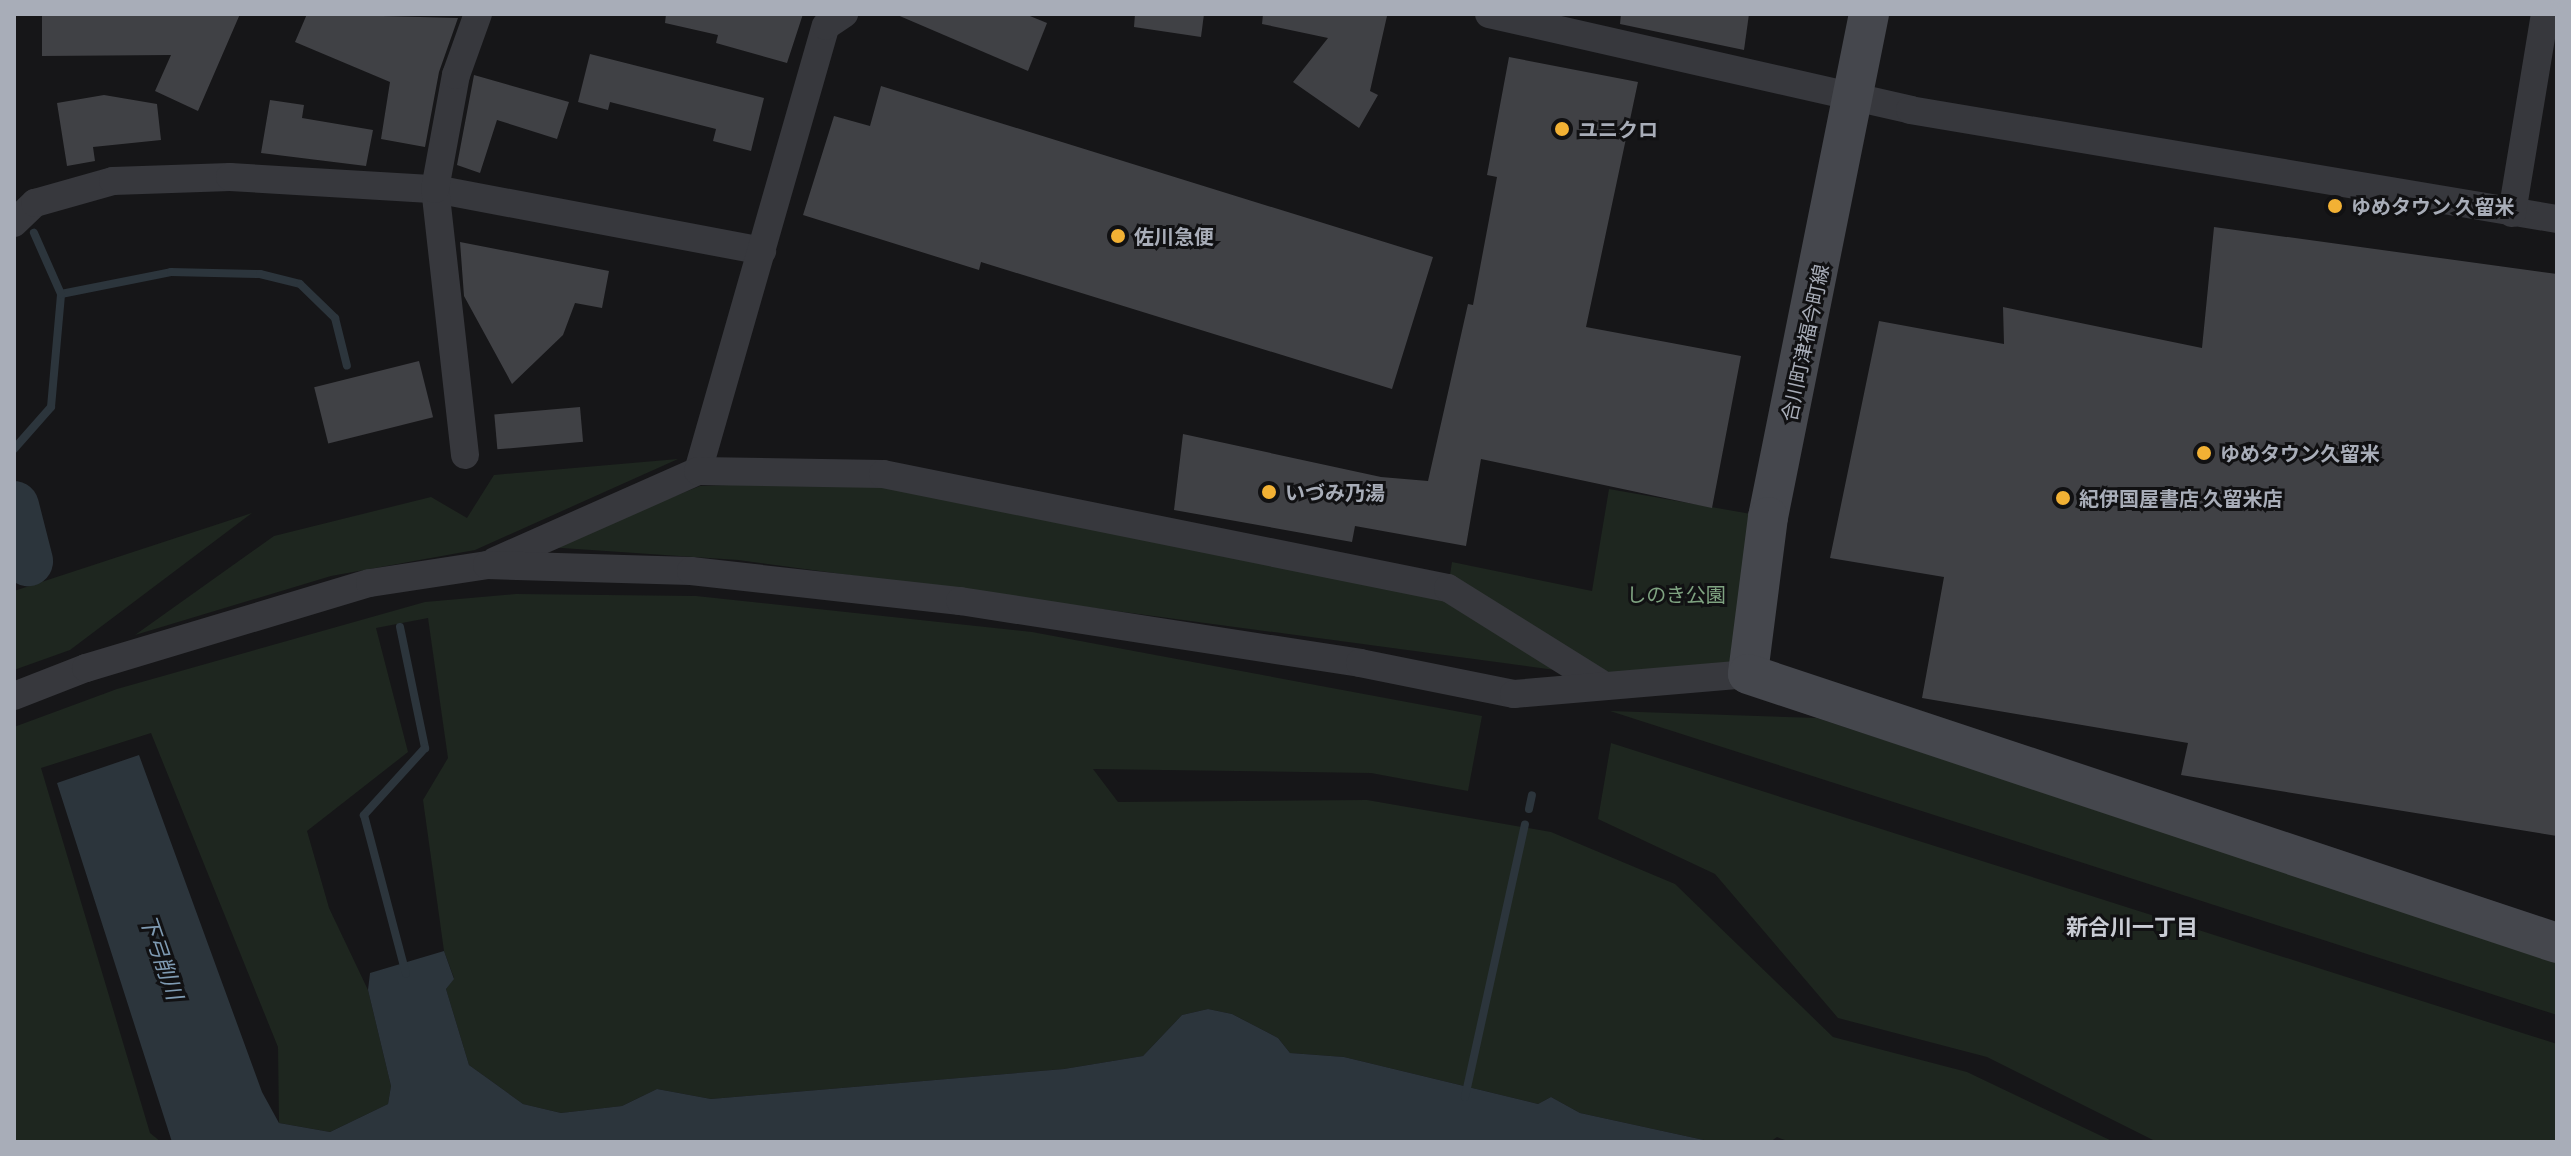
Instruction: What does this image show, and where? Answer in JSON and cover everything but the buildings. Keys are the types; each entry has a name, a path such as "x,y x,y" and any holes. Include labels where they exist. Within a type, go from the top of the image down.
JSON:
{"street":[{"path":"465,455 435,189 456,75 478,14"},
{"path":"698,471 826,26 844,14"},
{"path":"1489,14 1853,97 2557,219"},
{"name":"合川町津福今町線","path":"1748,674 1768,517 1869,14"},
{"path":"2512,213 2545,14"},
{"path":"23,214 113,181 230,177 435,189 762,251"},
{"path":"487,565 698,471 883,474 1448,588 1600,683"},
{"path":"14,696 86,668 370,583 487,565 691,571 960,601 1360,663 1514,694 1600,683 1748,674 2557,943"}],"green space":[{"path":"678,459 475,550 331,576 135,635 274,536 431,497 467,518 494,475"},
{"path":"871,480 1450,600 1570,672 738,560 547,547 700,486"},
{"name":"しのき公園","path":"1609,489 1768,517 1748,674 1600,683 1448,588 1452,562 1592,591"},
{"path":"252,513 70,650 14,670 14,591"},
{"path":"516,594 696,596 1032,632 1482,716 1468,791 1371,773 1093,769 1118,802 1367,800 1551,832 1675,884 1833,1037 1967,1072 2114,1142 1790,1142 1777,1137 1770,1142 1713,1142 1580,1113 1551,1097 1538,1104 1344,1057 1290,1053 1278,1038 1232,1014 1208,1009 1182,1015 1143,1056 1064,1069 711,1099 657,1089 622,1106 561,1113 523,1104 469,1065 446,989 454,978 444,951 423,800 448,758 428,618 376,628 408,752 307,831 329,908 368,990 391,1086 388,1104 330,1132 279,1123 278,1047 151,733 41,768 150,1133 161,1142 14,1142 14,727 117,689 425,602"},
{"path":"1610,711 1817,718 2557,960 2557,1015"},
{"path":"1611,743 2557,1044 2557,1142 2157,1142 1987,1057 1838,1018 1715,874 1598,819"}],"water":[{"path":"139,755 262,1092 279,1123 330,1132 388,1104 391,1086 368,990 370,973 444,951 454,979 446,989 469,1065 523,1104 561,1113 622,1106 657,1089 711,1099 1064,1069 1143,1056 1182,1015 1208,1009 1232,1014 1278,1038 1290,1053 1344,1057 1538,1104 1551,1097 1580,1113 1713,1142 172,1142 57,783"}],"waterway":[{"path":"14,449 51,407 61,294 34,233"},
{"path":"61,294 171,272 260,274 300,284 335,318 347,366"},
{"name":"下弓削川","path":"14,506 28,561"},
{"path":"400,627 425,748 364,815 406,974"},
{"path":"1529,809 1532,795"},
{"path":"1465,1097 1525,825"}],"place":[{"name":"ユニクロ","path":"1562,129"},
{"name":"ゆめタウン 久留米","path":"2335,206"},
{"name":"佐川急便","path":"1118,236"},
{"name":"ゆめタウン久留米","path":"2204,453"},
{"name":"いづみ乃湯","path":"1269,492"},
{"name":"紀伊国屋書店 久留米店","path":"2063,498"}],"district":[{"name":"新合川一丁目","path":"2132,927"}]}
